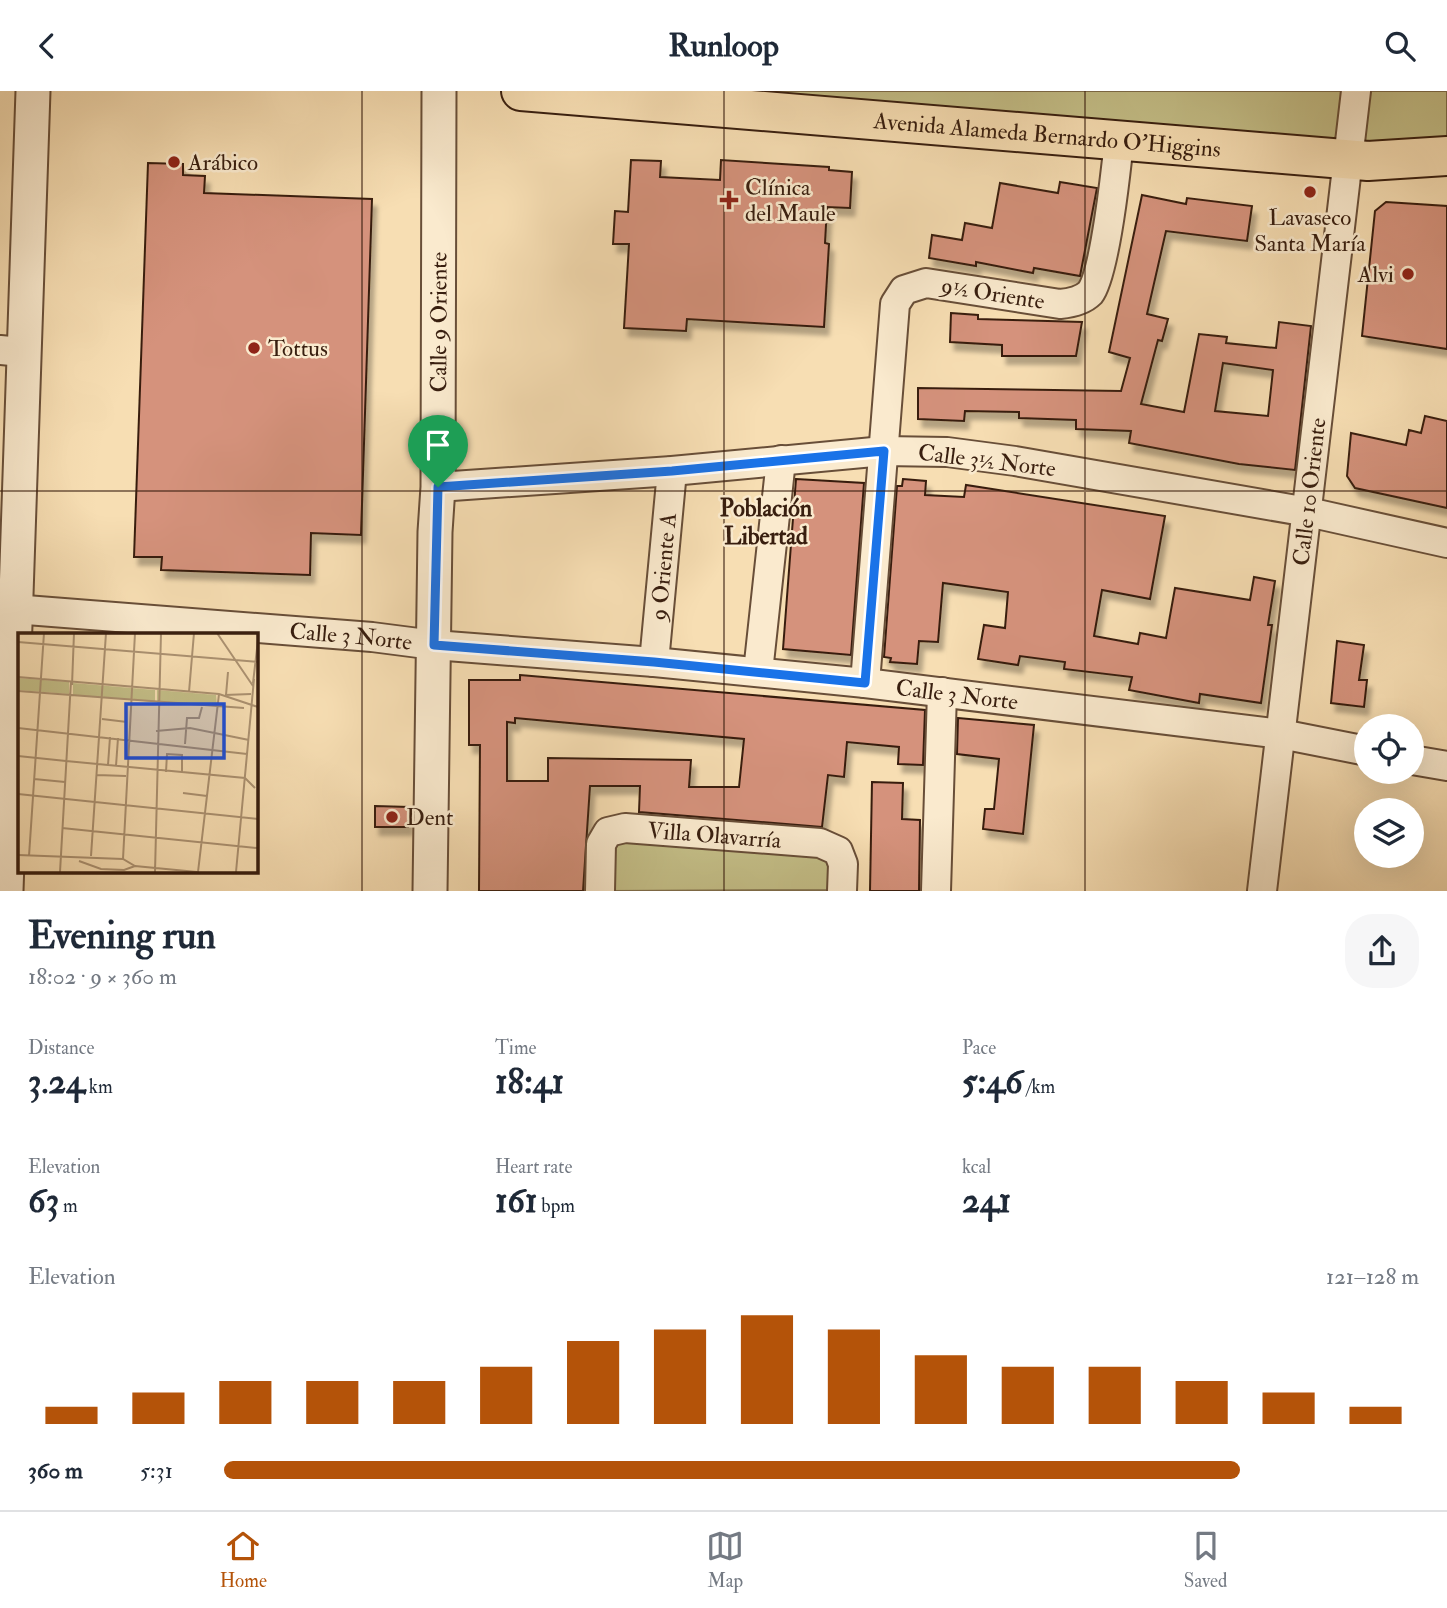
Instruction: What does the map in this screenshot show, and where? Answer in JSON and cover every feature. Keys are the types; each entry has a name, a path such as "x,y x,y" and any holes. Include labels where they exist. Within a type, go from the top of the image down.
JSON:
{"main road":[{"name":"Avenida Alameda Bernardo O'Higgins","path":"521,91 1349,160 1437,161"}],"street":[{"path":"6,891 11,351 33,91"},
{"name":"Calle 9 Oriente","path":"430,891 438,487 439,91"},
{"name":"Calle 10 Oriente","path":"1262,891 1356,91"},
{"name":"9½ Oriente","path":"884,451 893,310 900,295 910,286 926,283 1060,304 1081,299 1090,293 1099,271 1119,141"},
{"path":"865,683 884,451"},
{"name":"Calle 3½ Norte","path":"438,487 672,471 884,451 947,452 1015,461 1308,512 1447,543"},
{"path":"758,672 781,460"},
{"name":"9 Oriente A","path":"654,662 672,471"},
{"name":"Calle 3 Norte","path":"8,609 344,634 434,645 654,662 865,683 1281,734 1354,748"},
{"path":"936,891 942,692"},
{"path":"1424,761 1447,766"},
{"name":"Villa Olavarría","path":"600,891 601,843 608,832 625,828 820,843 838,851 843,864 842,891"}],"shaded area":[{"path":"665,91 1346,91 1337,136 1331,141"},
{"path":"1367,91 1447,91 1447,144 1362,150"},
{"path":"612,836 833,853 831,890 609,891"}],"building":[{"name":"Clínica del Maule","path":"631,160 661,161 660,177 720,180 721,160 829,167 829,170 852,172 850,208 827,207 825,243 829,244 824,327 687,319 686,331 624,328 629,244 613,244 615,211 628,212"},
{"name":"Tottus","path":"148,163 183,164 183,175 205,176 204,193 372,199 361,535 311,533 310,575 161,570 162,557 134,557"},
{"path":"1060,182 1097,188 1080,276 1034,268 1033,273 976,262 976,266 929,258 932,235 962,240 965,223 992,228 1000,183 1058,193"},
{"path":"1142,195 1186,204 1187,198 1252,206 1247,241 1166,231 1147,314 1168,319 1162,341 1158,340 1141,404 1184,412 1199,334 1227,337 1226,343 1276,348 1279,322 1311,326 1295,470 1239,464 1129,443 1131,431 1076,429 1076,420 1019,418 1019,412 965,411 964,421 918,419 918,388 1121,391 1130,358 1109,352","holes":["1223,363 1273,370 1268,416 1215,411"]},
{"name":"Alvi","path":"1386,202 1447,206 1447,349 1362,336 1375,211"},
{"path":"951,313 978,315 978,319 1082,322 1076,356 1002,356 1002,345 950,342"},
{"path":"1425,416 1447,421 1447,508 1355,488 1347,476 1351,433 1406,445 1409,430 1421,433"},
{"path":"796,479 864,483 851,655 783,649"},
{"path":"903,479 926,481 925,495 964,497 966,485 1165,516 1150,599 1102,590 1094,636 1138,644 1140,633 1166,638 1175,588 1250,600 1254,577 1275,581 1261,703 1200,694 1199,703 1129,690 1132,677 1064,669 1065,662 1020,656 1018,665 978,659 984,625 1005,628 1008,592 943,583 938,642 919,641 917,664 890,662 891,658 884,657 897,486 902,486"},
{"path":"1337,641 1364,645 1359,680 1367,680 1364,707 1331,703"},
{"path":"520,675 925,710 923,765 898,764 899,747 847,742 844,777 828,775 822,827 639,812 640,786 590,786 583,891 479,891 480,745 469,745 469,680 520,680","holes":["515,718 744,739 739,787 689,787 691,760 548,758 548,781 507,781 507,722 515,723"]},
{"path":"958,718 1034,725 1023,834 983,829 985,809 994,809 999,759 957,754"},
{"path":"872,782 903,783 902,819 920,820 919,891 870,891"},
{"name":"Dent","path":"375,806 409,807 408,827 375,827"}],"place":[{"name":"Arábico","path":"174,162"},
{"name":"Lavaseco Santa María","path":"1310,192"},
{"name":"Clínica del Maule","path":"729,200"},
{"name":"Alvi","path":"1408,274"},
{"name":"Tottus","path":"254,348"},
{"name":"Dent","path":"392,817"}],"district":[{"name":"Población Libertad","path":"766,522"}],"route":[{"path":"884,451 865,683 654,662 434,645 438,487 672,471 884,451"}]}
